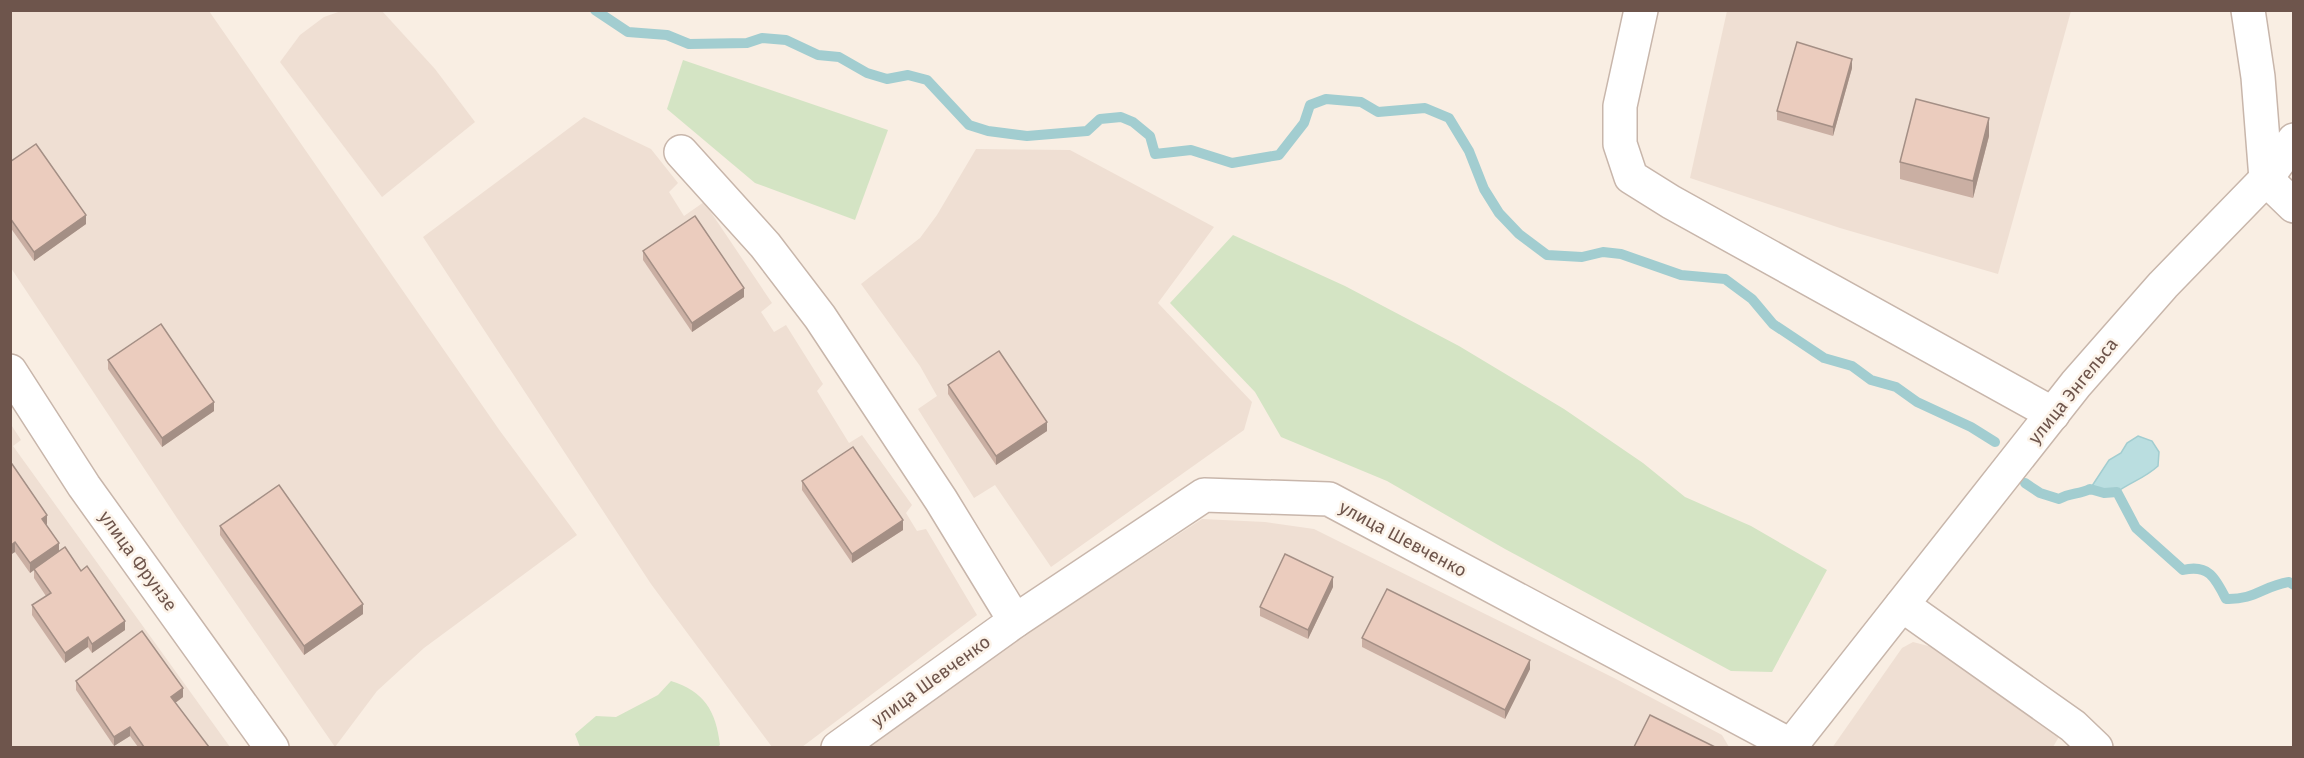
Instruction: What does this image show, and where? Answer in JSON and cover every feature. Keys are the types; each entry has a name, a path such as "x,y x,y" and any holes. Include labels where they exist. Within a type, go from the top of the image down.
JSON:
{"street":[{"path":"1641,10 1620,106 1620,144 1631,177 1671,202 2053,414"},
{"path":"2248,10 2258,77 2265,179 2294,206"},
{"name":"улица Энгельса","path":"1790,746 2053,414 2163,285 2265,179 2294,140"},
{"path":"681,152 765,245 820,317 941,500 1016,621"},
{"name":"улица Фрунзе","path":"10,370 84,486 272,747"},
{"name":"улица Шевченко","path":"838,747 1016,621 1204,495 1329,499 1790,746"},
{"path":"1902,605 2073,726 2096,747"}],"shaded area":[{"path":"344,10 382,11 435,69 475,122 382,197 280,62 300,35 324,17"},
{"path":"10,11 209,11 500,431 577,535 424,648 377,691 335,747 177,518 11,268"},
{"path":"1727,11 2071,11 1998,274 1840,228 1690,178"},
{"path":"584,117 651,149 678,183 669,192 684,216 704,202 772,303 761,312 774,332 786,325 823,384 817,391 849,443 862,435 912,505 906,513 917,531 926,529 977,615 802,747 772,747 651,584 423,237"},
{"path":"976,149 1070,150 1214,227 1158,303 1252,402 1244,430 1051,567 995,485 974,498 918,409 937,396 920,366 861,284 920,238 937,215"},
{"path":"10,423 21,440 13,446 230,747 11,747"},
{"path":"1202,519 1265,522 1314,529 1616,679 1722,735 1729,747 857,748 948,685"},
{"path":"1913,642 1932,647 2060,735 2053,747 1832,748 1902,648"}],"green space":[{"path":"683,60 888,130 855,220 755,183 667,109"},
{"path":"1233,235 1345,286 1459,346 1564,409 1643,463 1685,497 1751,526 1827,570 1772,672 1731,671 1505,549 1387,481 1281,437 1255,392 1170,303"},
{"path":"671,681 692,690 706,704 715,722 720,745 717,747 580,747 575,734 596,716 616,717 658,695"}],"water":[{"path":"2138,436 2152,441 2159,452 2158,466 2117,492 2090,489 2109,460 2121,453 2127,443"}],"building":[{"path":"1797,42 1852,59 1833,127 1777,111"},
{"path":"1916,99 1989,118 1973,181 1900,162"},
{"path":"36,144 86,215 34,252 10,218 10,162"},
{"path":"695,216 744,288 692,323 643,251"},
{"path":"161,324 214,402 162,438 108,360"},
{"path":"999,351 1047,422 996,456 948,385"},
{"path":"853,447 903,520 852,554 802,481"},
{"path":"12,464 47,515 42,519 59,543 30,563 15,542 10,546 10,465"},
{"path":"279,485 363,604 304,646 220,526"},
{"path":"65,547 81,571 87,566 125,621 92,644 88,637 65,653 32,605 51,593 34,569"},
{"path":"1285,554 1333,577 1308,630 1260,607"},
{"path":"1387,589 1530,660 1505,710 1362,638"},
{"path":"142,631 183,688 171,697 209,747 144,747 130,727 114,737 76,681"},
{"path":"1650,715 1715,747 1634,747"}],"waterway":[{"path":"595,10 628,32 667,35 689,44 747,43 762,38 786,40 818,55 839,57 867,73 887,79 908,75 927,80 969,125 988,131 1027,136 1087,131 1100,119 1121,117 1133,122 1150,136 1155,154 1191,150 1232,163 1279,155 1304,123 1310,105 1326,99 1361,102 1378,112 1425,108 1449,118 1469,151 1484,189 1499,213 1519,234 1547,255 1582,257 1603,252 1621,254 1681,275 1725,279 1752,299 1773,324 1824,358 1852,366 1871,380 1896,387 1917,402 1971,427 1995,442"},
{"path":"2025,483 2040,493 2059,499 2090,489 2104,493 2117,492 2136,528 2183,570 2199,569 2210,574 2226,599 2252,595 2272,586 2289,582 2294,585"}]}
